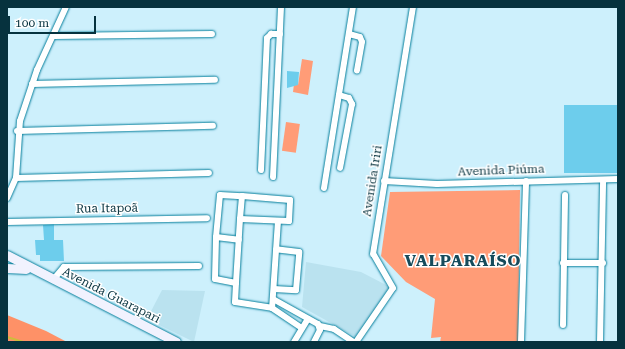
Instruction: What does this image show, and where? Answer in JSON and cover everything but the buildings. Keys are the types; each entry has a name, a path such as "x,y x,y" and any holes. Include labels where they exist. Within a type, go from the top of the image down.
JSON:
{"street":[{"path":"273,177 281,7"},
{"path":"324,188 353,7"},
{"name":"Avenida Iriri","path":"356,342 393,288 373,254 413,7"},
{"path":"7,198 16,178 17,131 32,84 65,8"},
{"path":"54,36 212,34"},
{"path":"261,170 268,38 271,34 280,34"},
{"path":"349,34 360,36 362,42 357,71"},
{"path":"32,84 215,80"},
{"path":"339,95 348,98 352,104 340,168"},
{"path":"17,131 213,126"},
{"path":"16,178 209,173"},
{"name":"Avenida Piúma","path":"384,181 526,181 618,179"},
{"path":"600,342 603,263 603,180"},
{"path":"521,342 526,181"},
{"path":"236,283 215,279 216,237 220,195 289,199 290,220 278,221 240,219"},
{"path":"242,196 236,304 272,308 302,328"},
{"path":"563,325 565,196"},
{"name":"Rua Itapoã","path":"7,222 207,218"},
{"path":"272,308 278,221"},
{"path":"216,237 239,240"},
{"path":"274,289 295,291 298,259 297,250 276,250"},
{"name":"Avenida Guarapari","path":"7,255 35,271 176,342"},
{"path":"563,263 603,263"},
{"path":"53,280 64,267 199,266"},
{"name":"Avenida Guarapari","path":"7,268 35,271"},
{"path":"273,299 320,326 334,329 353,342"},
{"path":"294,342 308,319"},
{"path":"314,342 320,326"}],"shaded area":[{"path":"302,59 313,61 308,95 293,92 294,84 298,85"},
{"path":"286,122 300,124 296,153 282,151"},
{"path":"520,190 518,342 440,342 441,337 431,338 435,299 406,282 381,256 390,192"},
{"path":"306,262 361,272 390,287 356,337 302,307"},
{"path":"162,290 205,291 194,342 147,319"},
{"path":"7,315 46,331 67,342 7,342"}],"waterway":[{"path":"7,337 23,342"}],"district":[{"name":"VALPARAÍSO","path":"463,261"}]}
